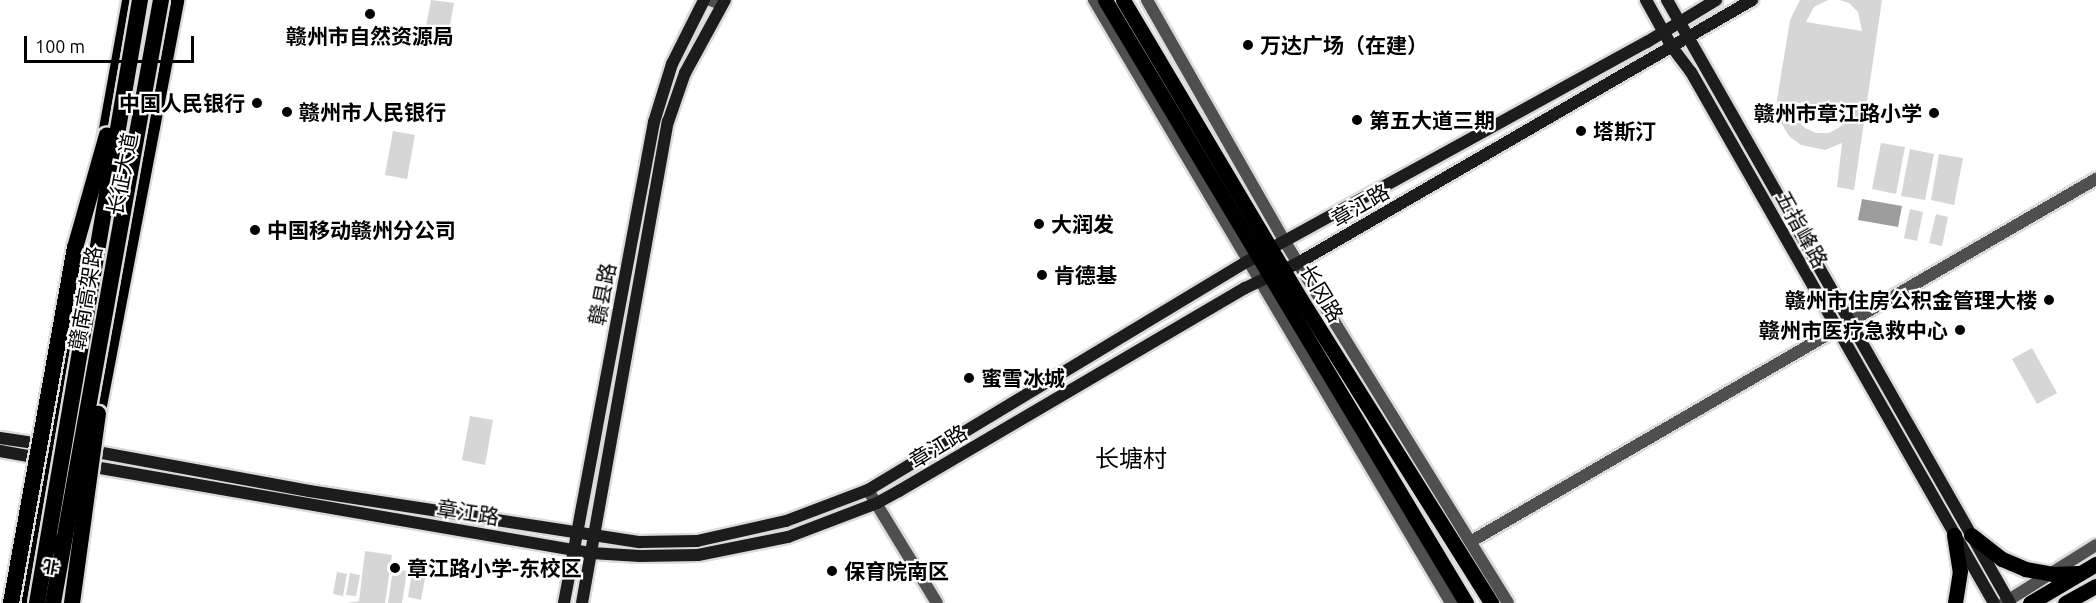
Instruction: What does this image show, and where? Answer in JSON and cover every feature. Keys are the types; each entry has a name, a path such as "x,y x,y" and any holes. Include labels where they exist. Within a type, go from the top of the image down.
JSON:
{"highway":[{"name":"赣南高架路","path":"37,603 140,0"},
{"name":"赣南高架路","path":"53,603 161,0"},
{"path":"11,603 75,248 130,57"},
{"path":"72,603 121,225"}],"main road":[{"name":"长征大道","path":"20,603 83,241 111,109 129,0"},
{"name":"长征大道","path":"63,603 88,459 176,0"},
{"name":"赣县路","path":"564,603 654,123 672,64 704,0"},
{"name":"长冈路","path":"1105,0 1253,259 1271,276 1491,603"},
{"name":"长冈路","path":"1123,0 1278,245 1271,276 1466,603"},
{"name":"五指峰路","path":"1646,0 1672,46 1691,72 1994,603"},
{"name":"五指峰路","path":"1667,0 1852,321 2008,602"},
{"name":"章江路","path":"88,459 640,542 697,541 786,521 868,490 1253,259 1664,32 1716,0"},
{"name":"章江路","path":"48,452 591,553 640,556 698,555 742,549 788,537 877,503 1672,46 1690,38 1752,0"},
{"name":"赣县路","path":"582,603 668,122 685,73 718,2"},
{"path":"0,438 48,452"},
{"path":"0,451 48,452"},
{"path":"1954,535 1960,571 1955,603"},
{"path":"1971,535 2002,559 2025,569 2049,574 2079,573"},
{"path":"2030,603 2096,564"},
{"path":"2065,603 2080,598 2096,586"}],"street":[{"path":"1094,0 1253,259"},
{"path":"1147,0 1278,245 1298,263 1508,603"},
{"path":"1470,542 2096,179"},
{"path":"1271,276 1451,603"},
{"path":"868,490 937,603"},
{"path":"2008,602 2096,545"}],"shaded area":[{"path":"431,0 454,3 446,47 423,43"},
{"path":"1800,0 1828,0 1814,7 1806,22 1862,31 1858,12 1849,3 1840,0 1882,0 1854,190 1837,187 1842,143 1825,150 1801,145 1789,136 1777,116 1777,100 1790,20","holes":["1793,102 1850,111 1840,127 1829,133 1816,133 1805,128 1797,120"]},
{"path":"393,131 415,135 407,179 385,175"},
{"path":"1881,143 1905,147 1896,194 1872,189"},
{"path":"1910,149 1934,154 1925,200 1901,196"},
{"path":"1939,154 1963,158 1954,205 1931,200"},
{"path":"1862,199 1902,206 1898,227 1858,220"},
{"path":"1910,209 1923,212 1917,241 1904,238"},
{"path":"1936,214 1948,217 1942,246 1929,243"},
{"path":"2032,348 2057,393 2037,404 2012,359"},
{"path":"470,416 493,420 485,465 462,460"},
{"path":"365,551 392,555 385,603 348,603 359,601"},
{"path":"413,566 427,568 421,600 408,597"},
{"path":"393,569 407,571 402,603 388,603"},
{"path":"337,572 347,574 343,596 333,594"},
{"path":"350,573 360,575 356,596 346,595"}],"place":[{"name":"赣州市自然资源局","path":"370,14"},
{"name":"万达广场（在建）","path":"1248,45"},
{"name":"中国人民银行","path":"257,103"},
{"name":"赣州市人民银行","path":"287,112"},
{"name":"赣州市章江路小学","path":"1934,113"},
{"name":"第五大道三期","path":"1357,120"},
{"name":"塔斯汀","path":"1581,131"},
{"name":"大润发","path":"1039,224"},
{"name":"中国移动赣州分公司","path":"255,230"},
{"name":"肯德基","path":"1042,275"},
{"name":"赣州市住房公积金管理大楼","path":"2049,300"},
{"name":"赣州市医疗急救中心","path":"1960,330"},
{"name":"蜜雪冰城","path":"969,378"},
{"name":"章江路小学-东校区","path":"395,568"},
{"name":"保育院南区","path":"832,571"}],"district":[{"name":"长塘村","path":"1131,459"}]}
